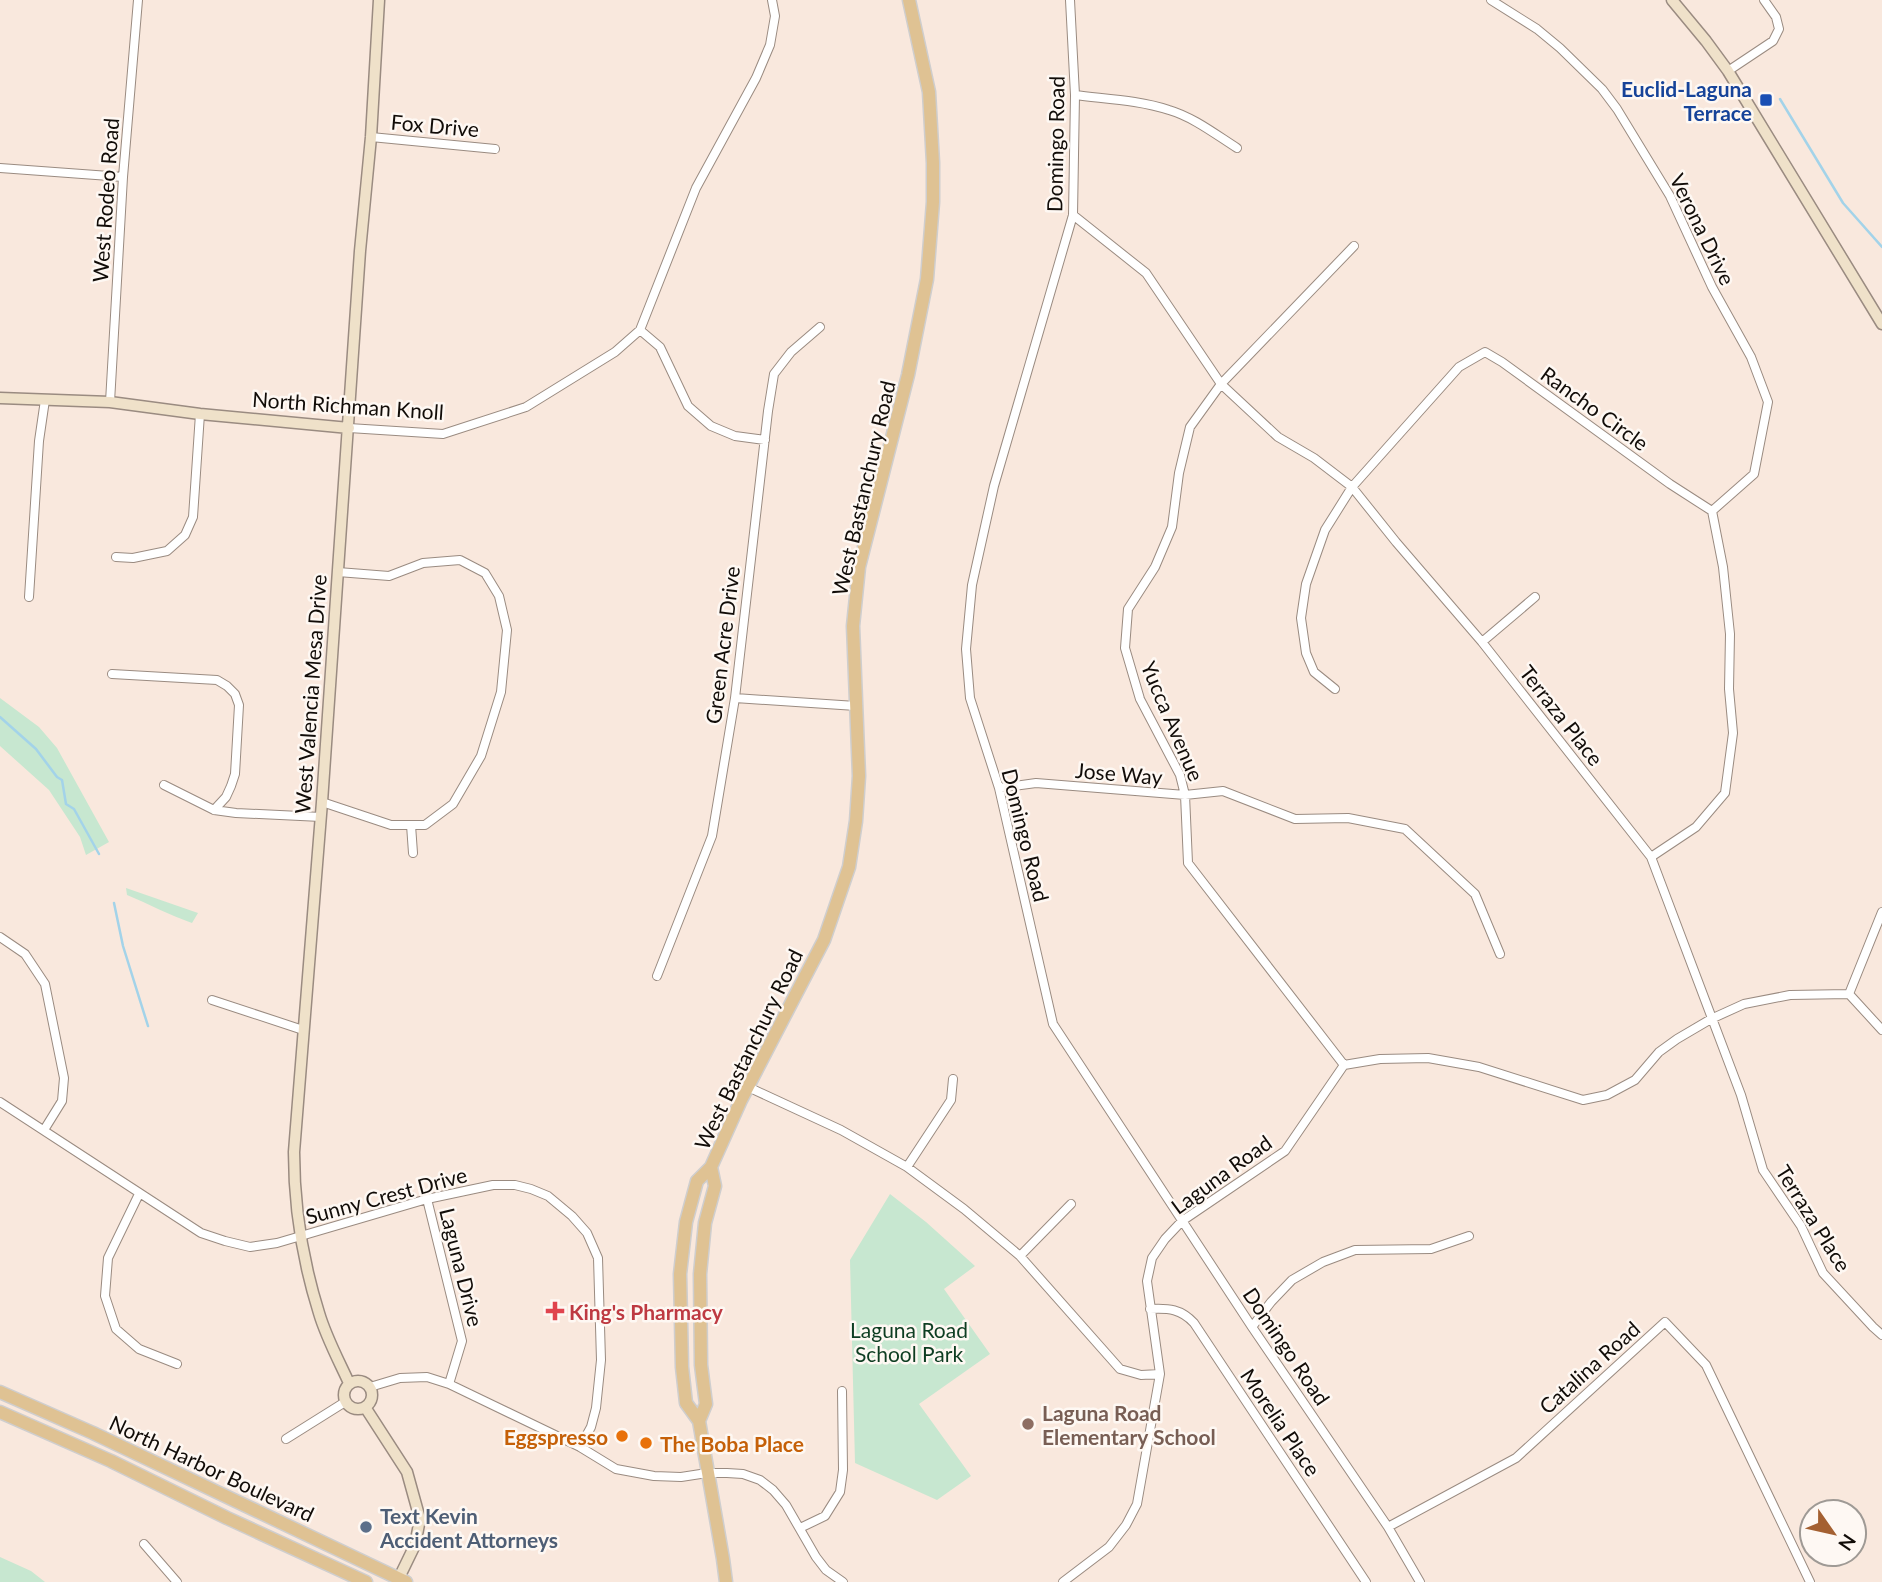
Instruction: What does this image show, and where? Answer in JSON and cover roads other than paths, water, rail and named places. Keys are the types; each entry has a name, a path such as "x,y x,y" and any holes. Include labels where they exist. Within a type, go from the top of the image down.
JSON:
{"main road":[{"name":"West Bastanchury Road","path":"726,1582 699,1421 686,1403 682,1367 680,1274 686,1222 697,1181 711,1167 748,1087 824,940 849,867 859,776 853,626 859,568 908,375 926,279 933,202 929,92 909,0"},
{"name":"West Bastanchury Road","path":"699,1421 706,1404 701,1365 700,1274 705,1223 715,1186 711,1167"},
{"name":"North Harbor Boulevard","path":"0,1392 93,1433 401,1581"},
{"name":"North Harbor Boulevard","path":"0,1412 111,1461 366,1582"}],"street":[{"name":"West Rodeo Road","path":"110,402 123,177 138,0"},
{"name":"West Valencia Mesa Drive","path":"349,1383 319,1315 300,1237 294,1191 294,1152 321,817 379,0"},
{"name":"North Richman Knoll","path":"0,398 110,402 200,414 443,434 526,407 615,352 640,330 696,188 757,78 771,45 775,16 772,0"},
{"name":"Domingo Road","path":"1070,0 1075,95 1073,215 994,486 972,585 966,649 970,698 999,788 1053,1024 1252,1327 1388,1527 1420,1582"},
{"name":"Verona Drive","path":"1491,0 1537,29 1560,48 1602,89 1617,109 1670,196 1712,287 1751,357 1768,402 1754,474 1712,511"},
{"path":"1672,0 1728,71 1882,324"},
{"path":"1728,71 1773,41 1779,29 1776,17 1764,0"},
{"path":"1075,95 1170,110 1195,121 1237,148"},
{"name":"Fox Drive","path":"371,137 495,149"},
{"path":"0,168 123,177"},
{"name":"Terraza Place","path":"1073,215 1146,273 1221,384 1278,437 1314,458 1352,487 1395,542 1482,642 1651,856 1741,1095 1763,1170 1801,1226 1824,1273 1882,1335"},
{"name":"Yucca Avenue","path":"1344,1065 1188,863 1185,795 1180,775 1140,699 1125,649 1128,609 1156,567 1172,527 1179,473 1190,427 1221,384 1354,246"},
{"name":"Green Acre Drive","path":"657,976 712,836 735,698 774,374 790,352 820,327"},
{"path":"640,330 660,347 688,406 711,426 736,436 765,440"},
{"name":"Rancho Circle","path":"1335,689 1314,672 1306,653 1301,618 1306,584 1325,530 1352,487 1460,367 1485,352 1712,511"},
{"path":"29,597 39,441 45,400"},
{"path":"116,558 133,558 167,551 185,535 193,517 200,414"},
{"path":"1651,856 1696,827 1725,793 1733,733 1729,689 1730,635 1723,567 1712,511"},
{"path":"322,802 391,825 425,825 453,804 481,756 501,692 507,630 499,596 485,573 460,561 423,563 389,576 338,572"},
{"path":"1482,642 1535,597"},
{"path":"112,674 217,680 235,694 239,705 235,774 226,797 214,810"},
{"path":"735,698 856,706"},
{"name":"Jose Way","path":"999,788 1036,783 1185,795 1223,791 1295,819 1348,818 1405,829 1475,894 1500,954"},
{"path":"164,785 214,810 321,817"},
{"path":"411,825 413,853"},
{"path":"1849,994 1882,912"},
{"path":"0,937 25,954 45,984 64,1078 62,1101 44,1130"},
{"path":"1344,1065 1380,1059 1428,1058 1479,1067 1583,1100 1607,1095 1635,1080 1659,1052 1711,1019 1744,1004 1790,995 1849,994 1882,1030"},
{"path":"212,1000 303,1030"},
{"name":"Laguna Road","path":"1063,1582 1110,1546 1126,1525 1137,1504 1160,1374 1147,1280 1152,1258 1182,1221 1284,1151 1344,1065"},
{"path":"907,1167 951,1100 953,1079"},
{"path":"748,1087 841,1130 907,1167 964,1209 1020,1256 1121,1369 1141,1375 1160,1374"},
{"name":"Sunny Crest Drive","path":"0,1102 201,1233 250,1247 277,1243 427,1199 493,1185 515,1185 548,1196 587,1233 598,1258 601,1360 596,1408 591,1427 580,1447"},
{"path":"139,1195 108,1258 105,1296 116,1329 139,1349 177,1364"},
{"name":"Laguna Drive","path":"427,1199 462,1341 449,1384"},
{"path":"1020,1256 1071,1204"},
{"path":"1252,1327 1292,1280 1323,1262 1355,1250 1431,1249 1469,1236"},
{"name":"Morelia Place","path":"1150,1309 1177,1310 1194,1323 1367,1582"},
{"name":"Catalina Road","path":"1388,1527 1516,1458 1665,1322 1706,1365 1810,1582"},
{"path":"370,1387 400,1378 427,1377 449,1384 580,1447 616,1469 654,1476 743,1474 760,1480 786,1504 826,1570 843,1582"},
{"path":"358,1380 370,1387 372,1395 365,1407 352,1408 345,1402 343,1394 349,1383 358,1380"},
{"path":"800,1528 825,1516 840,1492 843,1470 842,1391"},
{"path":"286,1438 345,1402"},
{"path":"365,1407 407,1472 420,1519 415,1545 401,1581"},
{"path":"144,1544 177,1582"}],"waterway":[{"path":"1780,99 1843,203 1882,247"},
{"path":"0,717 36,749 62,780 66,804 74,809 99,854"},
{"path":"114,903 123,946 148,1026"}],"place":[{"name":"Euclid-Laguna Terrace","path":"1766,100"},
{"name":"King's Pharmacy","path":"555,1311"},
{"name":"Laguna Road Elementary School","path":"1028,1424"},
{"name":"Eggspresso","path":"622,1436"},
{"name":"The Boba Place","path":"646,1443"},
{"name":"Text Kevin Accident Attorneys","path":"366,1527"}],"park label":[{"name":"Laguna Road School Park","path":"909,1341"}]}
